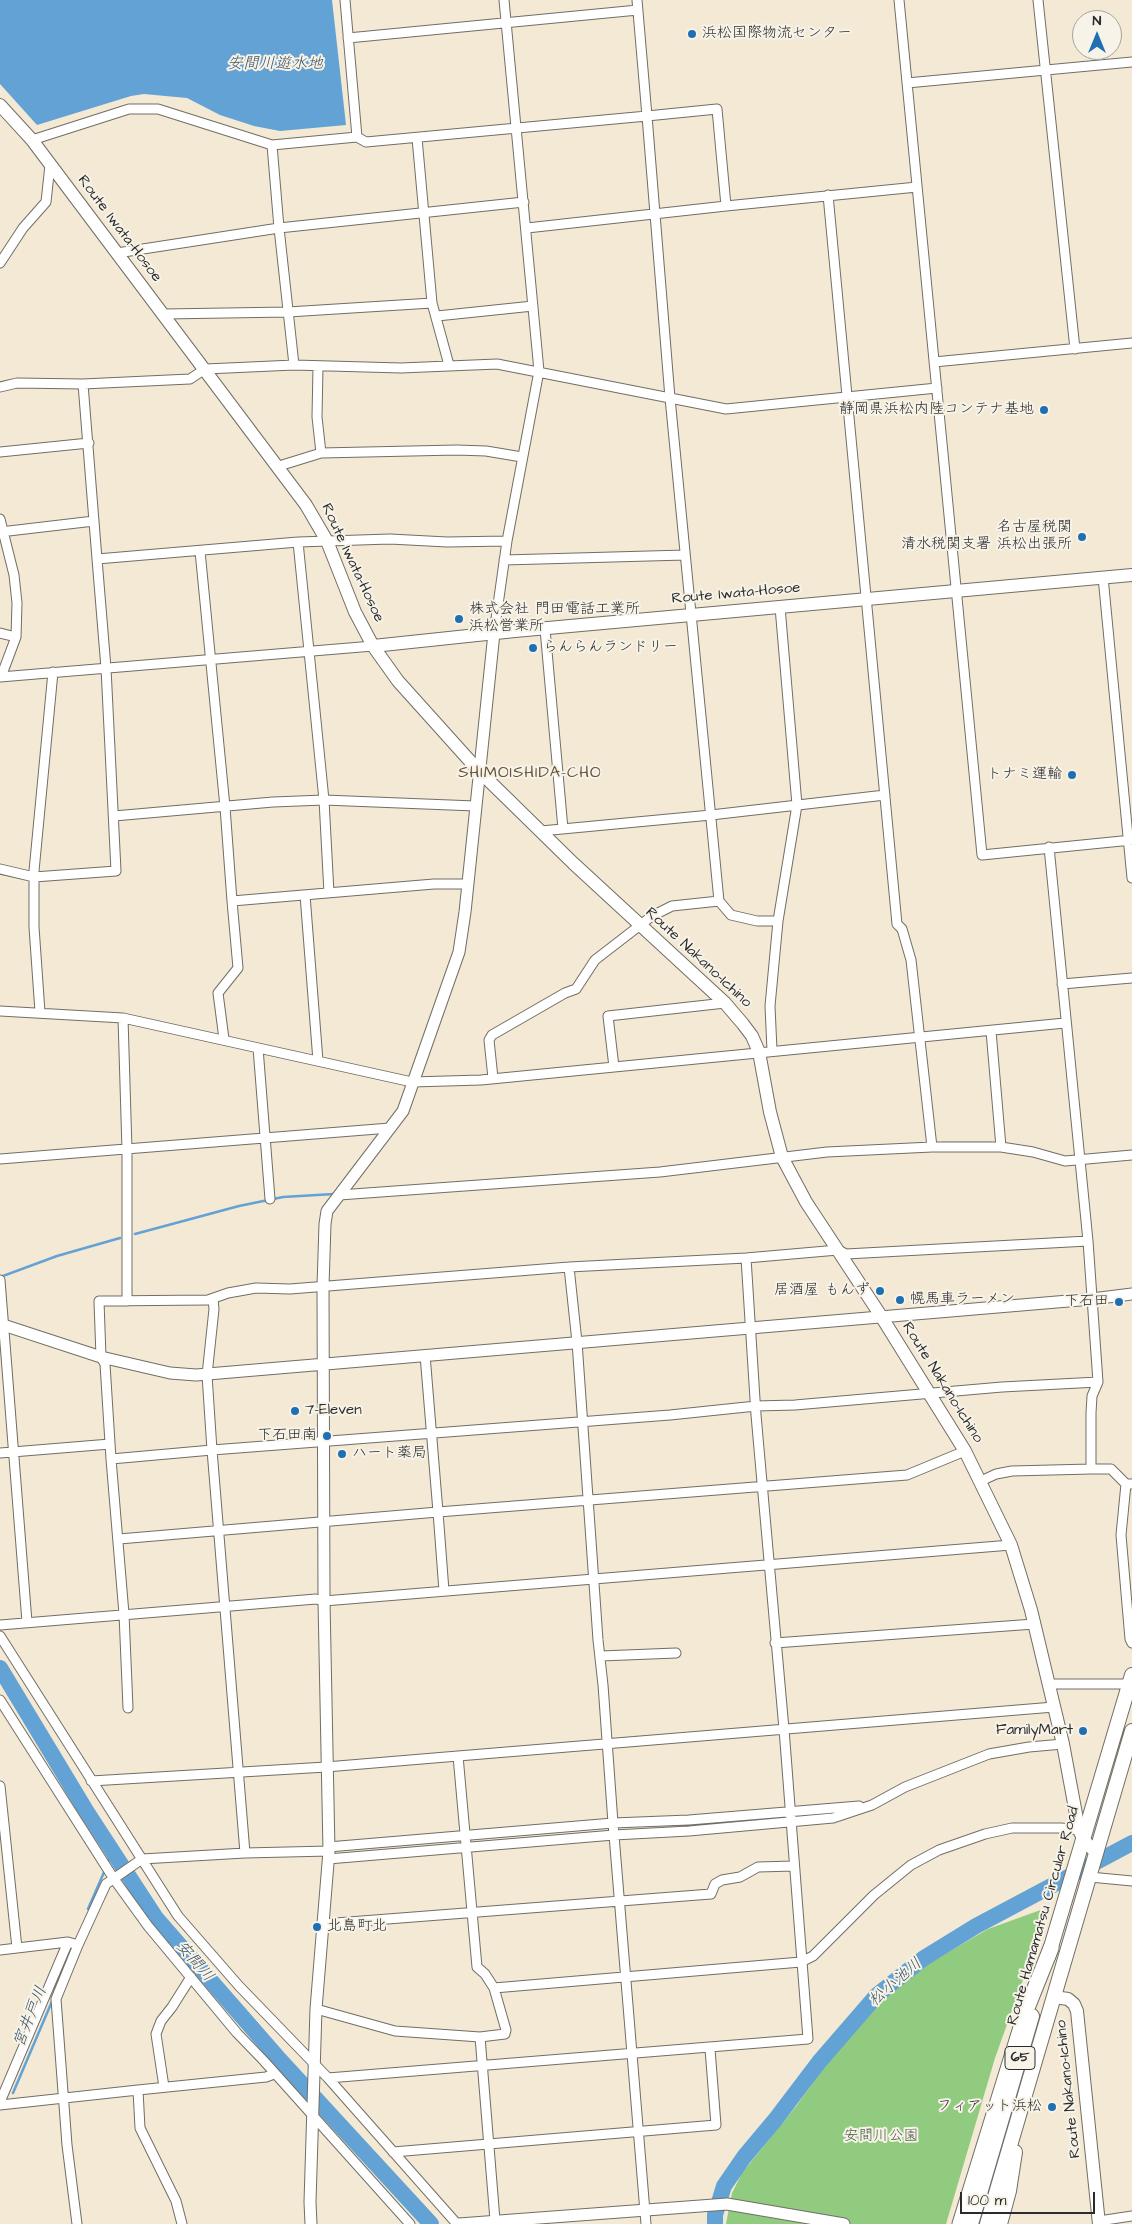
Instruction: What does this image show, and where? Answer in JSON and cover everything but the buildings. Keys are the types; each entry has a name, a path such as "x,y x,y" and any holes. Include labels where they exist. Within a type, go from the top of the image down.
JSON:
{"highway":[{"path":"960,2224 1027,2008 1051,1948"}],"main road":[{"name":"Route Iwata-Hosoe","path":"0,105 32,140 306,504 327,541 355,612 373,646 868,598 1132,575"},
{"name":"Route Nakano-Ichino","path":"373,646 398,681 478,770 744,1024 759,1052 770,1112 782,1157 806,1202 882,1316 965,1451 1011,1545 1034,1624 1063,1744 1081,1835"},
{"name":"Route Hamamatsu Circular Road","path":"970,2224 1006,2109 1076,1864 1081,1835 1131,1679"},
{"name":"Route Hamamatsu Circular Road","path":"987,2224 1132,1731"},
{"path":"1081,1835 1096,1853"},
{"name":"Route Nakano-Ichino","path":"1054,1997 1068,1999 1074,2004 1077,2011 1099,2222"},
{"name":"65","path":"1000,2224 1009,2191 1025,2092"}],"street":[{"path":"345,0 357,137"},
{"path":"311,2224 310,2202 316,2009 328,1852 323,1441 325,1224 328,1211 339,1195 403,1111 459,952 494,633 507,541 538,371 527,228 504,0"},
{"path":"637,0 670,398 719,901 731,914 757,921 778,921"},
{"path":"899,0 982,855 1130,840"},
{"path":"1038,0 1075,348"},
{"path":"348,38 638,10"},
{"path":"906,83 1132,62"},
{"path":"32,140 129,109 158,109 272,145 357,137 366,142 417,138 717,109 726,206"},
{"path":"417,138 432,303 449,365"},
{"path":"272,145 294,365"},
{"path":"0,263 23,228 46,202 50,165"},
{"path":"527,228 917,187"},
{"path":"828,195 868,598 897,924 902,929 910,960 932,1146"},
{"path":"117,253 279,228 424,211 524,202"},
{"path":"164,314 288,312 432,303"},
{"path":"437,316 533,306"},
{"path":"934,362 1132,343"},
{"path":"0,387 17,382 83,384 190,379 205,369 294,365 401,368 497,364 726,409 937,388"},
{"path":"318,367 318,417 321,453"},
{"path":"0,869 34,876 116,871 106,668 83,384"},
{"path":"0,452 89,443"},
{"path":"279,466 321,453 456,450 486,451 522,457"},
{"path":"0,519 14,575 17,603 16,637 0,677 373,646"},
{"path":"2,531 94,521"},
{"path":"97,560 298,542 390,539 447,542 507,541"},
{"path":"298,542 324,800 329,893"},
{"path":"200,551 225,807 238,968 218,993 224,1039"},
{"path":"504,560 685,555"},
{"path":"1103,577 1130,840 1132,878"},
{"path":"772,1050 770,1006 778,921 798,805 780,607"},
{"path":"545,629 563,829"},
{"path":"0,634 16,637"},
{"path":"40,1012 34,927 34,876 53,672"},
{"path":"541,831 711,815 885,795"},
{"path":"114,816 273,802 324,800 475,806"},
{"path":"1049,847 1088,1241 1098,1382 1092,1396 1090,1413 1091,1468"},
{"path":"232,901 434,884 467,884"},
{"path":"305,895 318,1061"},
{"path":"493,1078 489,1040 492,1035 565,993 576,989 590,965 652,916 672,906 719,901"},
{"path":"1062,984 1132,978"},
{"path":"614,1067 608,1016 725,1004"},
{"path":"0,1011 124,1018 412,1082 447,1082 493,1078 1066,1023"},
{"path":"124,1018 127,1150 127,1301"},
{"path":"991,1031 1001,1147"},
{"path":"258,1048 270,1199"},
{"path":"0,1159 390,1128"},
{"path":"339,1195 660,1172 827,1152 932,1146 1001,1147 1033,1152 1066,1161 1132,1155"},
{"path":"128,1708 119,1539 111,1459 105,1364 101,1357 99,1301 208,1300 228,1292 256,1288 290,1289 569,1267 746,1258 838,1250 846,1254 1088,1241"},
{"path":"328,2078 808,2040 784,1729 775,1643 756,1406 746,1258"},
{"path":"569,1267 577,1342 598,1640 601,1656 646,2224"},
{"path":"0,1280 1,1324 27,1622"},
{"path":"1,1324 101,1357 170,1374 207,1375 1132,1294"},
{"path":"213,1299 214,1309 207,1375 245,1853"},
{"path":"425,1355 444,1591"},
{"path":"111,1459 670,1415 756,1406 795,1405 930,1393 1098,1382"},
{"path":"0,1453 110,1444"},
{"path":"119,1539 907,1475 965,1451"},
{"path":"981,1481 996,1474 1012,1471 1091,1468 1111,1469 1129,1484 1121,1535 1130,1639 1132,1642"},
{"path":"0,1625 316,1599 324,1602 1011,1545"},
{"path":"775,1643 1034,1624"},
{"path":"0,1636 178,1916 238,1986 315,2068 328,2078 458,2224 712,2204 727,2204 844,2224"},
{"path":"601,1656 676,1652"},
{"path":"1048,1684 1131,1679"},
{"path":"0,1700 106,1865 148,1926 236,2033 264,2061 410,2224"},
{"path":"91,1781 326,1767 1054,1707"},
{"path":"274,2074 266,2077 12,2105 1,2104 73,1944 106,1884 141,1859 245,1853 465,1849 833,1818 872,1805 906,1787 989,1754 1029,1746 1063,1744"},
{"path":"316,2009 396,2031 480,2037 505,2034 506,2030 494,1988 485,1974 477,1967 470,1912 458,1756"},
{"path":"0,1786 2,1827 18,1948"},
{"path":"328,1852 464,1836 613,1823 689,1820 790,1810 872,1805"},
{"path":"494,1988 801,1962 813,1956 874,1896 911,1865 939,1850 985,1834 1012,1828 1061,1828 1081,1835"},
{"path":"323,1924 711,1894 715,1884 722,1880 740,1877 758,1867 794,1866"},
{"path":"1090,1875 1132,1880"},
{"path":"0,1950 73,1944"},
{"path":"73,1944 56,1999 77,2224"},
{"path":"164,2087 156,2034 161,2021 172,2008 191,1977"},
{"path":"480,2037 495,2220"},
{"path":"393,2152 716,2125 710,2049"},
{"path":"138,2090 140,2128 176,2200 182,2224"},
{"path":"1099,2222 1132,2216"}],"green space":[{"name":"安間川公園","path":"1049,1907 995,2058 946,2224 726,2224 732,2193 742,2173 797,2105 846,2037 876,2003 909,1975 988,1929"}],"water":[{"name":"安間川遊水地","path":"0,0 332,0 346,125 280,131 254,126 220,115 187,98 144,94 131,96 37,125 0,84"}],"waterway":[{"path":"942,1143 991,1143"},
{"path":"135,1234 239,1206 283,1197 334,1194"},
{"path":"0,1277 57,1256 120,1238"},
{"name":"安間川","path":"0,1668 85,1809 156,1918 280,2060 431,2224"},
{"name":"松小池川","path":"715,2224 715,2215 724,2186 744,2157 819,2062 877,1995 924,1958 976,1926 1132,1843"},
{"name":"宮井戸川","path":"108,1862 112,1850"},
{"name":"宮井戸川","path":"88,1909 105,1870"},
{"name":"宮井戸川","path":"61,1975 70,1950"},
{"name":"宮井戸川","path":"13,2093 53,1999"}],"place":[{"name":"浜松国際物流センター","path":"692,34"},
{"name":"静岡県浜松内陸コンテナ基地","path":"1044,410"},
{"name":"名古屋税関 清水税関支署 浜松出張所","path":"1082,537"},
{"name":"株式会社 門田電話工業所 浜松営業所","path":"459,619"},
{"name":"らんらんランドリー","path":"533,648"},
{"name":"トナミ運輸","path":"1072,775"},
{"name":"居酒屋 もんず","path":"880,1291"},
{"name":"幌馬車ラーメン","path":"900,1300"},
{"name":"下石田","path":"1119,1302"},
{"name":"7-Eleven","path":"295,1411"},
{"name":"下石田南","path":"327,1436"},
{"name":"ハート薬局","path":"342,1454"},
{"name":"FamilyMart","path":"1083,1731"},
{"name":"北島町北","path":"317,1927"},
{"name":"フィアット浜松","path":"1052,2107"}],"district":[{"name":"SHIMOISHIDA-CHO","path":"530,774"}]}
